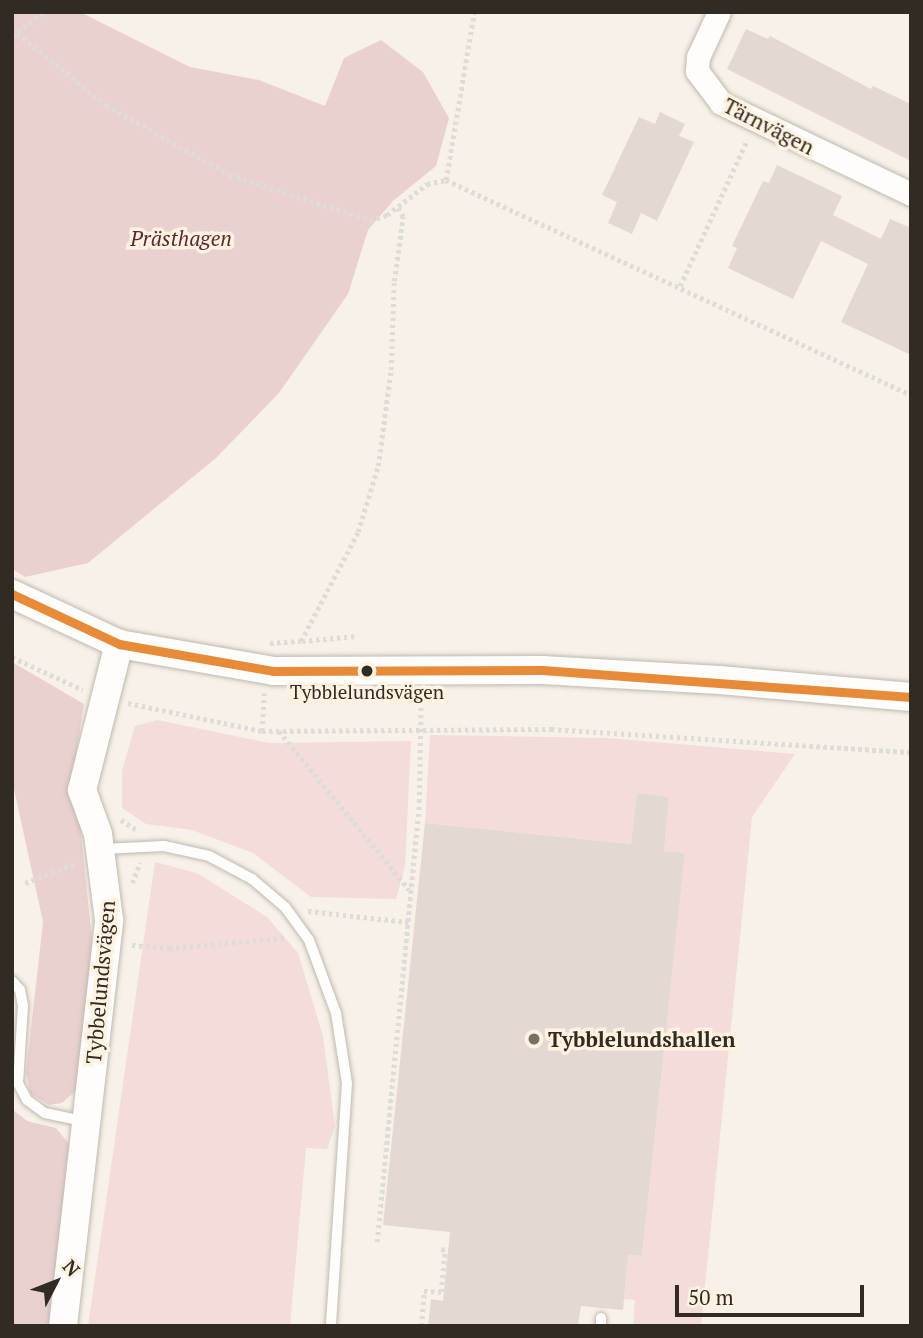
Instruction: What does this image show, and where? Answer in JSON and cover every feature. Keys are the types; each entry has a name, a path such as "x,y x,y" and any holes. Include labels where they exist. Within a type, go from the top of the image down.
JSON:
{"street":[{"name":"Tärnvägen","path":"719,12 698,57 697,71 721,103 911,194"},
{"path":"12,594 119,645 266,670 542,670 720,680 911,697"},
{"name":"Tybbelundsvägen","path":"63,1326 109,920 102,849 82,790 119,645"}],"lane":[{"path":"102,849 164,846 209,856 252,879 295,920 328,985 345,1063 346,1142 331,1326"},
{"path":"12,981 20,990 23,1006 18,1083 27,1100 45,1113 88,1122"}],"path":[{"path":"12,36 15,30 45,12"},
{"path":"446,180 474,12"},
{"path":"15,30 106,105 230,175 317,200 361,219 378,219 398,208 427,184 446,180 911,395"},
{"path":"680,286 754,121"},
{"path":"301,641 358,532 378,466 391,369 394,281 403,217 398,208"},
{"path":"262,731 271,641 356,636"},
{"path":"12,657 41,674 133,705 262,731 589,730 911,752"},
{"path":"377,1242 408,922 422,730 421,701"},
{"path":"129,716 133,705"},
{"path":"279,731 410,890"},
{"path":"113,811 140,837"},
{"path":"25,883 102,849"},
{"path":"127,945 169,948 284,940 295,920 306,911 408,922"},
{"path":"421,1326 424,1291 441,1292 445,1250 438,1250"}],"shaded area":[{"path":"157,720 269,743 411,741 405,866 396,899 311,897 253,853 192,830 146,824 122,808 122,771 135,726"},
{"path":"430,735 607,738 795,754 752,817 701,1326 633,1326 635,1300 624,1299 628,1255 642,1256 685,853 664,851 669,797 637,794 631,844 425,823"},
{"path":"155,862 197,873 267,917 298,953 323,1036 335,1126 327,1149 306,1148 290,1326 88,1326"}],"green space":[{"name":"Prästhagen","path":"12,12 80,12 190,67 259,80 325,106 344,58 381,40 423,72 449,118 436,166 393,201 368,230 348,294 279,393 216,458 88,563 25,577 12,569"},
{"path":"12,662 84,704 74,767 92,940 78,1089 62,1103 49,1105 30,1093 26,1073 43,922 12,780"},
{"path":"12,1109 27,1121 56,1128 69,1144 51,1326 12,1326"}],"building":[{"path":"746,29 768,39 770,36 871,89 873,86 911,104 911,161 727,69"},
{"path":"660,112 685,124 679,136 694,142 657,221 641,213 632,234 608,223 617,202 602,195 639,117 655,124"},
{"path":"777,165 842,196 833,215 881,239 890,219 911,228 911,355 841,322 868,264 821,241 793,299 728,268 737,248 732,246 763,181 769,183"},
{"name":"Tybblelundshallen","path":"637,793 669,797 664,851 685,853 642,1256 628,1255 623,1310 581,1306 578,1326 428,1326 431,1299 443,1301 450,1232 383,1225 425,823 631,844"}],"transit line":[{"path":"12,594 119,644 273,671 542,670 911,697"}],"place":[{"name":"Tybblelundsvägen","path":"367,671"},
{"name":"Tybblelundshallen","path":"534,1039"}]}
